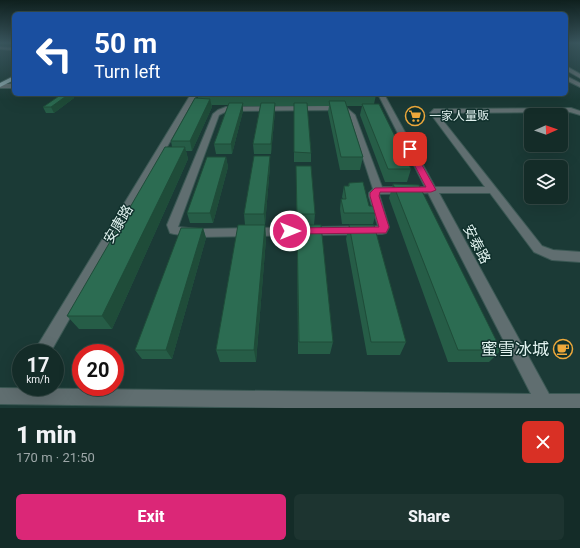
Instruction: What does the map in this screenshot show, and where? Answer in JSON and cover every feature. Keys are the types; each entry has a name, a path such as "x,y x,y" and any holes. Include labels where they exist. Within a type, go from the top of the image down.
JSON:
{"main road":[{"path":"0,81 12,73"},
{"path":"0,86 12,79"}],"street":[{"path":"568,66 580,72"},
{"path":"568,69 580,72"},
{"path":"568,80 576,86"},
{"path":"0,81 12,82"},
{"path":"0,86 12,86"},
{"name":"安康路","path":"46,344 193,96"},
{"name":"安泰路","path":"381,96 546,405"},
{"path":"378,190 350,112 332,108 226,109 216,114 172,225 174,230 192,232 382,230 384,227 374,196 374,193 378,190 492,190"},
{"path":"580,113 571,110 436,110 432,114 538,249 552,255 580,257"},
{"path":"64,394 546,405 580,403"}],"building":[{"path":"59,96 66,96 51,107 43,107"},
{"path":"195,98 210,99 190,141 171,141"},
{"path":"329,101 345,101 363,157 341,157"},
{"path":"229,103 243,103 231,144 214,144"},
{"path":"261,103 275,103 271,144 253,144"},
{"path":"294,103 307,103 311,153 294,152"},
{"path":"362,104 379,104 411,169 388,169"},
{"path":"165,147 185,147 102,316 67,316"},
{"path":"254,156 270,156 264,214 244,214"},
{"path":"207,157 226,157 210,213 187,213"},
{"path":"296,166 311,166 315,214 297,214"},
{"path":"363,182 369,206 374,206 376,213 344,213 341,199 346,199 344,186 349,186 349,183"},
{"path":"393,184 419,185 501,350 458,350"},
{"path":"238,225 265,225 254,350 216,350"},
{"path":"297,225 321,225 333,342 299,342"},
{"path":"349,225 374,225 406,342 371,342"},
{"path":"181,228 203,228 166,350 135,350"}],"place":[{"name":"一家人量贩","path":"415,116"},
{"name":"蜜雪冰城","path":"563,349"}],"route":[{"path":"290,231 382,230 384,227 374,193 378,190 431,190 410,149"}]}
